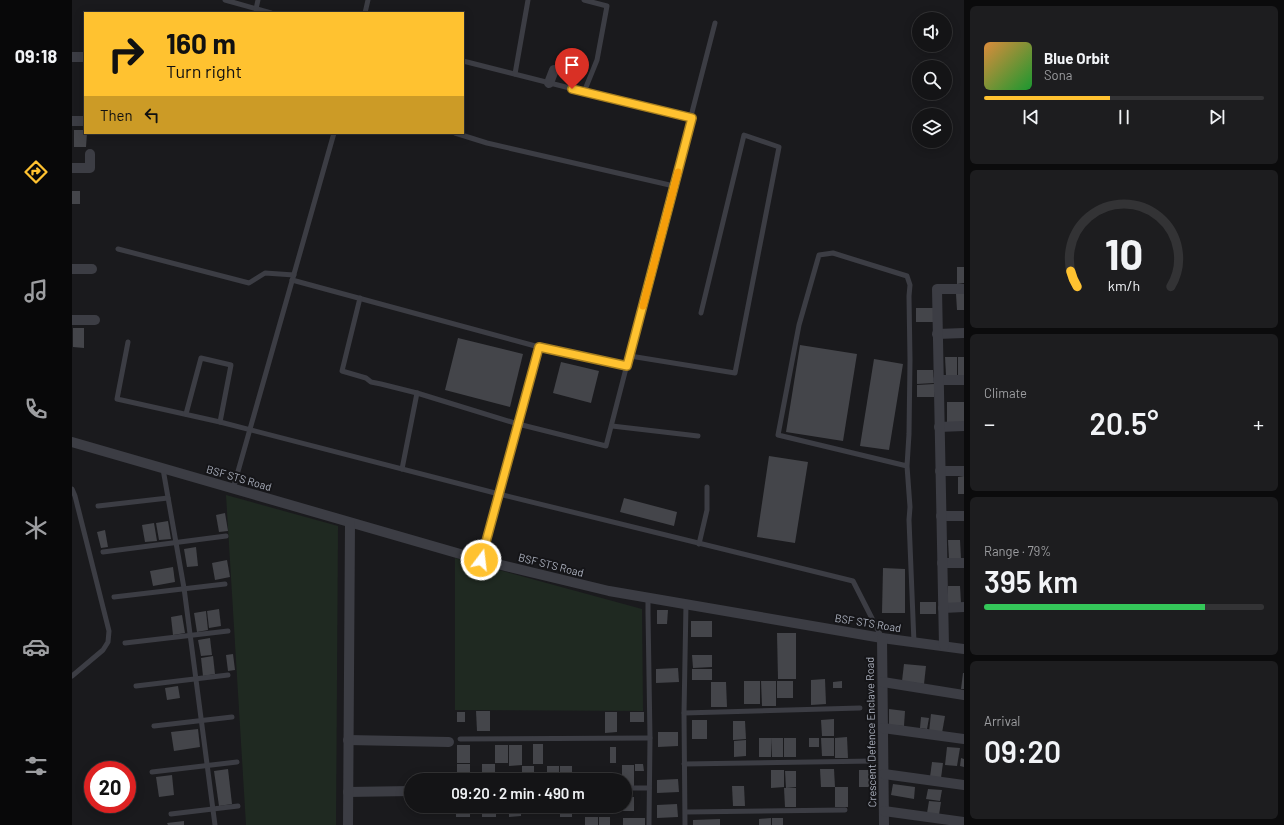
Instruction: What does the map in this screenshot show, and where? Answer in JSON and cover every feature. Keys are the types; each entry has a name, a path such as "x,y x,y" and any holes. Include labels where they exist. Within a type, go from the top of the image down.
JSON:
{"street":[{"path":"72,57 84,57"},
{"path":"549,83 554,70"},
{"path":"72,121 84,121"},
{"path":"72,168 90,168 90,154"},
{"path":"72,269 92,269"},
{"path":"944,646 937,289 964,289"},
{"path":"72,320 95,320"},
{"path":"938,334 964,333"},
{"path":"938,380 964,380"},
{"path":"939,427 964,426"},
{"name":"BSF STS Road","path":"72,442 481,560 609,591 648,599 686,604 882,638 964,649"},
{"path":"940,471 964,471"},
{"path":"941,516 964,516"},
{"path":"348,825 350,523"},
{"path":"942,563 964,563"},
{"path":"943,608 964,607"},
{"name":"Crescent Defence Enclave Road","path":"882,638 884,825"},
{"path":"883,682 964,695"},
{"path":"883,728 964,739"},
{"path":"348,740 449,742"},
{"path":"884,774 964,785"},
{"path":"348,792 404,791"},
{"path":"884,811 964,822"}],"lane":[{"path":"225,0 267,12"},
{"path":"256,9 258,0"},
{"path":"366,12 368,0"},
{"path":"514,74 528,0"},
{"path":"584,0 607,6 597,60 584,92"},
{"path":"360,298 342,371 381,384 417,393 518,424 606,446 716,23"},
{"path":"464,61 692,118"},
{"path":"233,489 334,134"},
{"path":"458,134 487,143 674,186"},
{"path":"630,356 735,373 779,147 744,135 701,313"},
{"path":"118,249 249,283 265,273 293,277 360,298 539,347 627,366"},
{"path":"907,466 778,435 799,325 819,255 833,253 906,276 910,285 909,434 907,466 910,507 909,520 914,643"},
{"path":"128,342 117,399 250,429 499,494 853,581 882,638"},
{"path":"481,560 539,347"},
{"path":"186,414 201,358 231,365 220,422"},
{"path":"402,469 417,393"},
{"path":"612,426 698,436"},
{"path":"163,469 184,588 215,825"},
{"path":"699,544 706,510 707,487"},
{"path":"72,489 109,631 108,642 103,650 72,676"},
{"path":"98,506 168,498"},
{"path":"103,552 226,536"},
{"path":"114,597 226,584"},
{"path":"648,599 650,738 649,825"},
{"path":"685,825 684,713 686,604"},
{"path":"125,643 228,631"},
{"path":"136,686 228,675"},
{"path":"684,713 860,708"},
{"path":"154,726 232,717"},
{"path":"460,739 650,738"},
{"path":"684,764 874,761"},
{"path":"152,772 237,762"},
{"path":"632,788 649,788"},
{"path":"171,814 238,806"},
{"path":"686,812 845,810"}],"shaded area":[{"path":"226,495 338,526 336,825 246,825"},
{"path":"455,558 642,609 643,711 455,710"}],"building":[{"path":"74,130 84,130 84,134 87,134 86,147 74,147"},
{"path":"72,191 80,191 80,204 72,204"},
{"path":"957,267 964,267 964,283 957,284"},
{"path":"956,294 964,294 964,310 957,310"},
{"path":"916,308 933,308 933,322 916,322"},
{"path":"73,328 84,328 84,348 73,347"},
{"path":"458,338 523,354 510,407 445,390"},
{"path":"800,345 857,354 843,441 786,432"},
{"path":"945,357 957,357 957,375 946,375"},
{"path":"958,357 964,357 964,375 958,375"},
{"path":"874,359 903,364 889,450 860,446"},
{"path":"561,362 599,371 591,403 553,393"},
{"path":"917,370 933,370 934,383 917,384"},
{"path":"934,384 934,397 917,397 917,385"},
{"path":"947,402 964,402 964,422 947,422"},
{"path":"769,456 808,462 795,543 757,537"},
{"path":"964,476 964,494 958,494 958,477"},
{"path":"624,498 677,512 674,526 620,512"},
{"path":"225,513 228,531 219,532 216,515"},
{"path":"168,521 171,539 159,540 156,523"},
{"path":"154,523 157,541 145,542 142,525"},
{"path":"105,530 108,547 101,548 97,532"},
{"path":"948,540 960,540 961,559 949,559"},
{"path":"196,547 198,566 187,567 184,549"},
{"path":"227,560 230,577 215,580 212,563"},
{"path":"173,567 175,582 153,586 150,571"},
{"path":"883,568 905,569 905,613 882,613"},
{"path":"948,586 960,586 961,603 948,604"},
{"path":"920,602 936,602 936,614 920,614"},
{"path":"219,609 221,626 209,628 207,611"},
{"path":"657,610 668,610 667,624 657,624"},
{"path":"206,611 208,630 197,632 194,613"},
{"path":"182,615 185,633 173,635 171,617"},
{"path":"691,621 712,621 712,637 691,637"},
{"path":"777,633 796,633 796,679 778,679"},
{"path":"210,638 212,655 201,656 198,640"},
{"path":"233,654 235,670 228,671 226,655"},
{"path":"692,655 712,655 712,667 693,668"},
{"path":"213,656 215,674 203,676 201,658"},
{"path":"904,664 926,666 924,684 902,681"},
{"path":"678,668 679,682 656,683 656,669"},
{"path":"692,669 712,669 712,680 692,680"},
{"path":"963,673 964,689 961,689"},
{"path":"825,679 826,704 811,705 811,680"},
{"path":"744,681 760,681 760,704 744,704"},
{"path":"761,681 776,681 776,706 762,706"},
{"path":"777,681 793,681 793,698 777,698"},
{"path":"842,681 842,688 833,688 833,682"},
{"path":"711,682 726,682 727,707 711,707"},
{"path":"178,686 180,698 167,700 165,688"},
{"path":"889,709 905,711 904,726 889,725"},
{"path":"476,711 490,711 490,731 477,731"},
{"path":"457,712 465,712 465,722 457,722"},
{"path":"605,712 617,712 617,732 605,733"},
{"path":"630,712 644,712 644,722 630,722"},
{"path":"931,714 945,716 942,733 929,732"},
{"path":"921,717 929,718 927,729 920,728"},
{"path":"834,719 834,736 822,736 821,720"},
{"path":"692,720 707,720 707,739 692,739"},
{"path":"733,721 745,721 746,739 733,740"},
{"path":"198,729 200,747 174,751 171,732"},
{"path":"658,732 678,732 678,746 658,747"},
{"path":"847,737 848,758 835,758 835,738"},
{"path":"759,738 771,738 771,757 759,757"},
{"path":"771,738 783,738 783,757 772,757"},
{"path":"784,738 796,738 796,757 784,757"},
{"path":"809,738 819,738 819,747 809,747"},
{"path":"821,738 834,738 834,756 822,756"},
{"path":"746,740 746,756 734,757 734,741"},
{"path":"533,744 543,744 543,764 533,764"},
{"path":"457,745 470,745 470,763 457,763"},
{"path":"495,745 508,745 508,763 495,763"},
{"path":"509,745 522,745 522,765 509,766"},
{"path":"610,747 616,747 616,763 610,763"},
{"path":"947,747 960,748 957,766 945,765"},
{"path":"961,758 964,759 964,767 960,766"},
{"path":"932,762 943,763 941,778 930,777"},
{"path":"457,764 470,764 470,773 457,773"},
{"path":"482,764 495,764 495,773 482,773"},
{"path":"635,764 643,764 644,771 635,771"},
{"path":"622,765 634,765 634,786 632,786 632,773 622,773"},
{"path":"522,766 534,766 534,773 522,773"},
{"path":"547,766 559,766 559,773 547,773"},
{"path":"560,766 572,766 572,773 560,773"},
{"path":"228,769 232,804 219,806 214,771"},
{"path":"820,769 834,769 835,787 821,787"},
{"path":"771,770 784,770 784,787 771,788"},
{"path":"859,770 876,770 876,787 859,787"},
{"path":"785,771 796,771 796,787 786,788"},
{"path":"172,775 174,795 159,797 156,777"},
{"path":"678,779 679,792 657,793 657,780"},
{"path":"893,784 915,787 914,799 891,795"},
{"path":"732,786 744,786 745,806 733,806"},
{"path":"835,787 848,787 848,807 835,807"},
{"path":"784,788 796,788 796,807 785,807"},
{"path":"928,789 942,790 940,801 926,799"},
{"path":"632,797 634,797 634,811 632,811"},
{"path":"929,801 941,802 939,815 927,813"},
{"path":"677,804 678,817 657,818 657,805"},
{"path":"456,813 470,813 470,817 456,817"},
{"path":"482,813 496,813 496,817 482,817"},
{"path":"509,813 521,813 521,816 509,817"},
{"path":"560,813 572,813 572,817 560,817"},
{"path":"585,817 598,817 598,825 585,825"},
{"path":"599,817 610,817 610,825 599,825"},
{"path":"623,818 645,818 645,825 623,825"},
{"path":"771,818 771,825 759,825 759,819"},
{"path":"772,818 783,818 783,825 772,825"},
{"path":"720,819 720,825 693,825 693,820"},
{"path":"184,821 184,825 168,825 167,823"}],"slow traffic":[{"path":"643,306 678,172"}],"route":[{"path":"481,560 539,347 627,366 692,118 572,89"}]}
